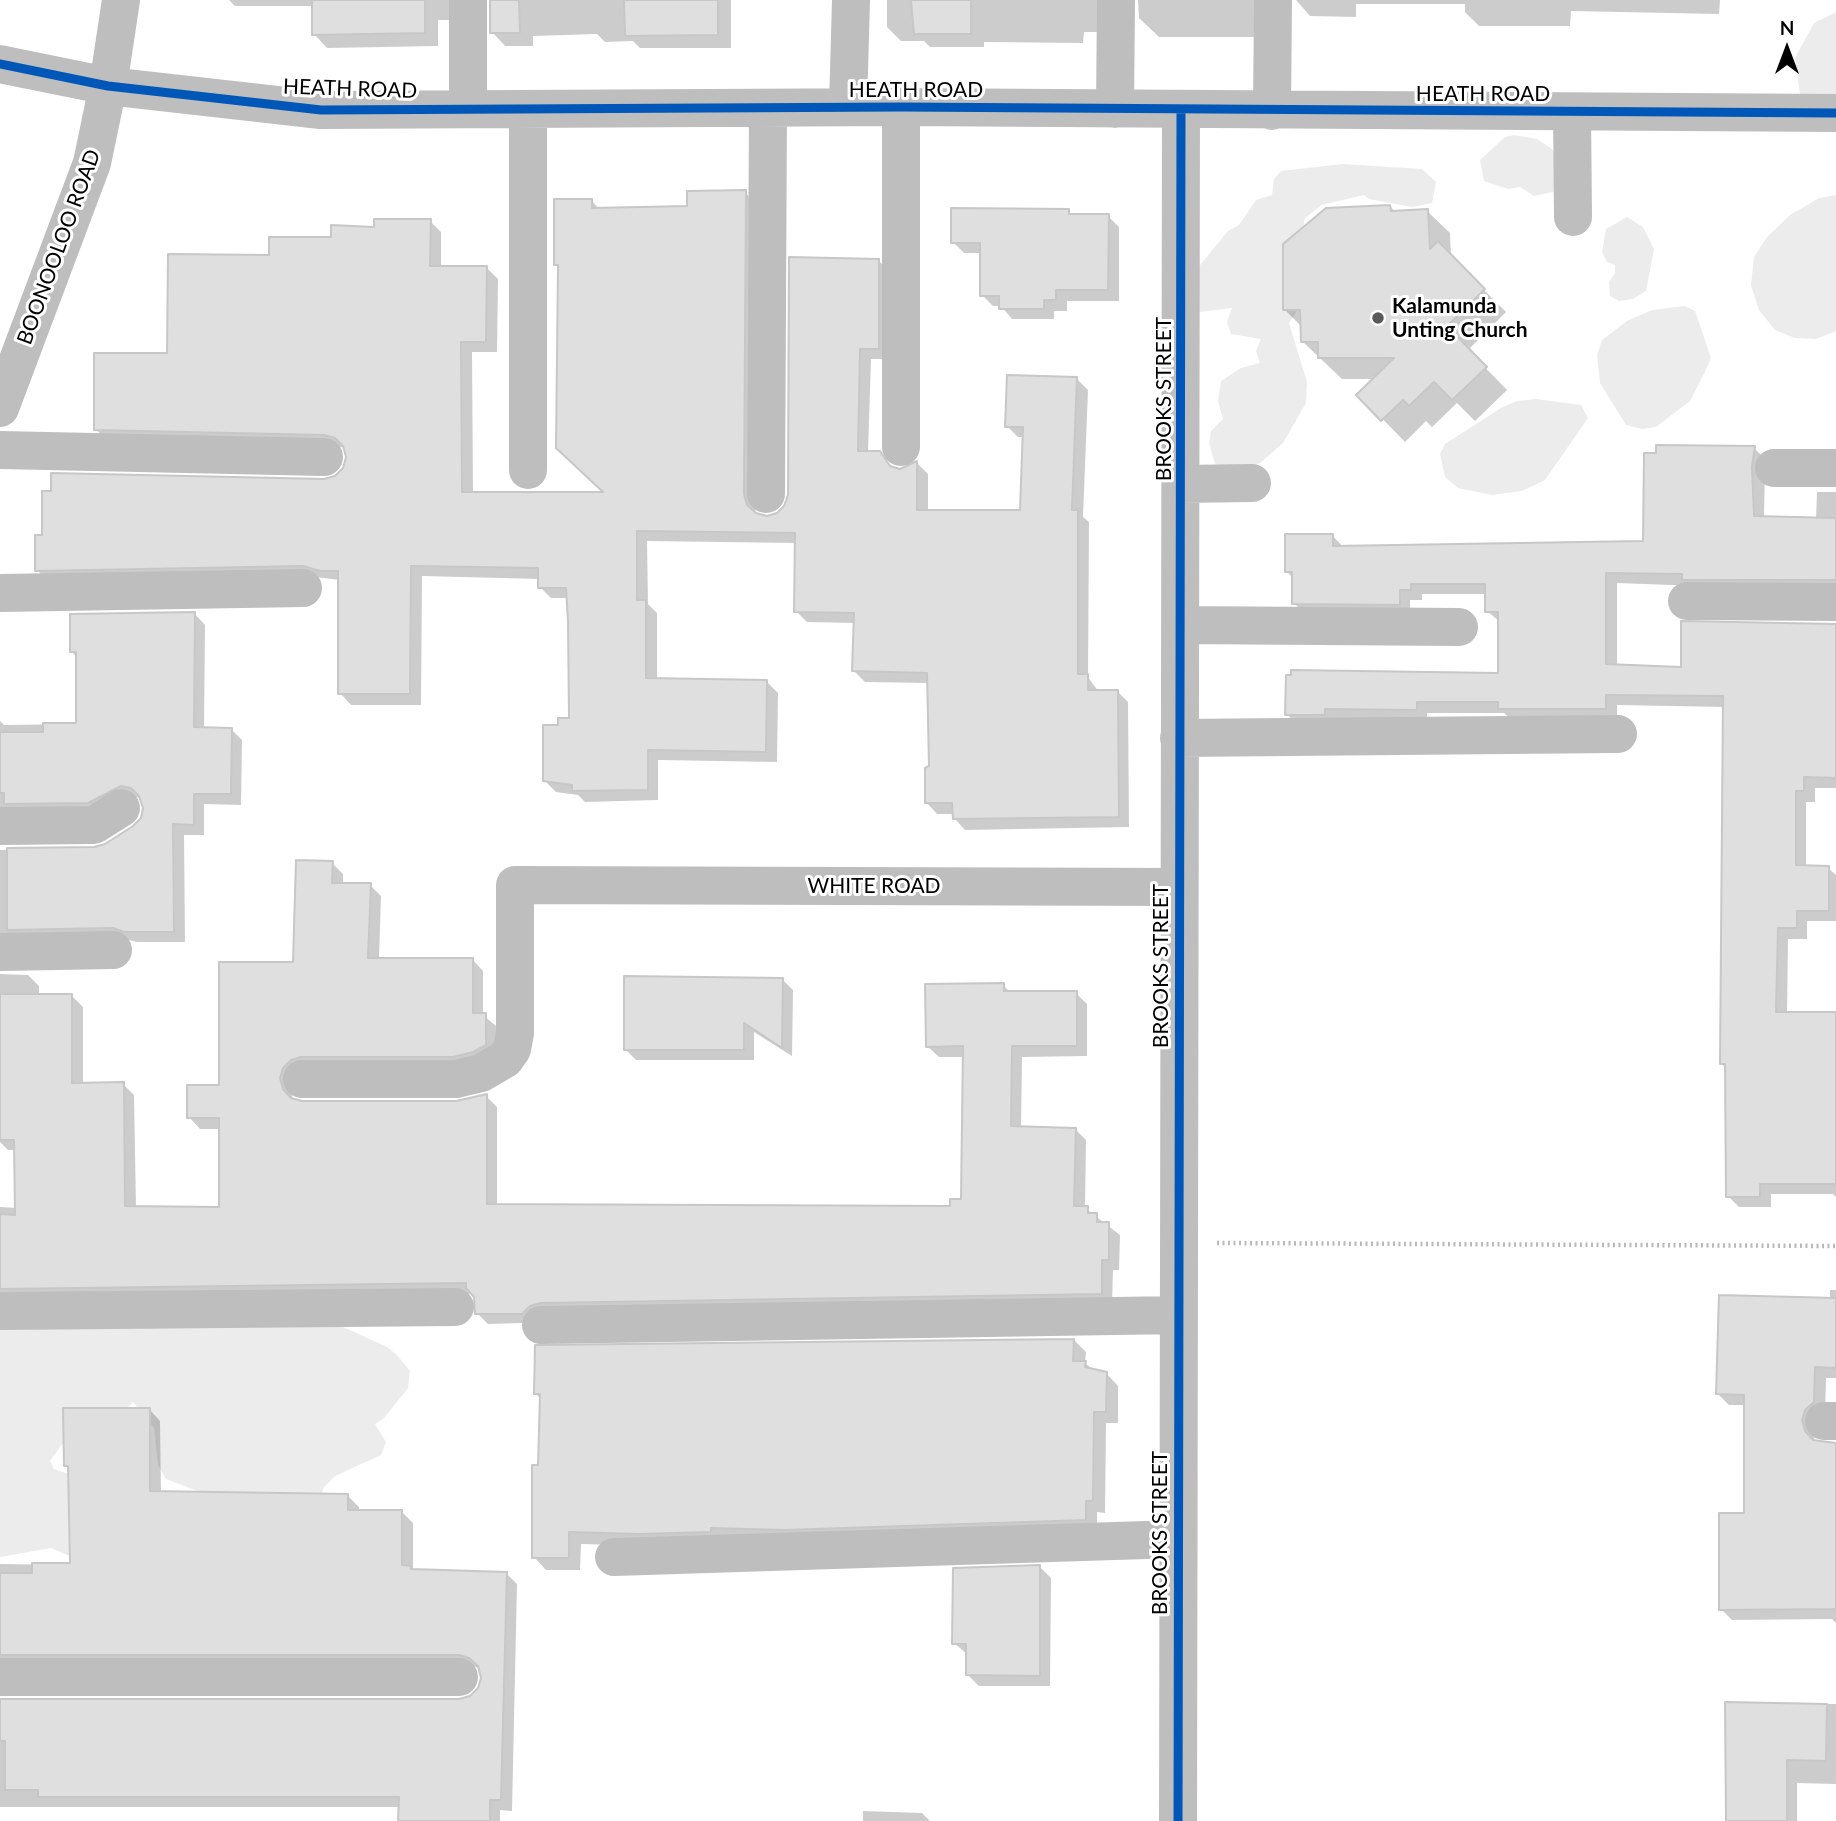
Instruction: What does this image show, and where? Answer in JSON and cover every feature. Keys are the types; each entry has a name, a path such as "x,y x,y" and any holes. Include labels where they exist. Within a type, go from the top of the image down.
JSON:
{"street":[{"name":"BOONOOLOO ROAD","path":"0,408 92,163 108,86 121,0"},
{"path":"468,0 468,108"},
{"path":"848,107 851,0"},
{"path":"1115,109 1116,0"},
{"path":"1272,111 1273,0"},
{"name":"HEATH ROAD","path":"0,64 108,86 321,110 901,107 1836,113"},
{"path":"901,107 901,447"},
{"path":"766,494 768,108"},
{"path":"528,109 528,470"},
{"name":"BROOKS STREET","path":"1178,1821 1181,110"},
{"path":"1572,112 1573,217"},
{"path":"0,450 324,457"},
{"path":"1774,467 1836,468"},
{"path":"1182,484 1252,483"},
{"path":"0,593 303,588"},
{"path":"1687,601 1836,602"},
{"path":"1181,625 1459,627"},
{"path":"1179,738 1618,734"},
{"path":"0,826 93,825 121,808"},
{"name":"WHITE ROAD","path":"302,1079 456,1079 481,1073 497,1065 512,1049 515,1032 515,885 1179,887"},
{"path":"0,952 113,950"},
{"path":"0,1311 456,1307"},
{"path":"541,1325 1178,1315"},
{"path":"614,1557 1178,1539"},
{"path":"0,1677 459,1676"}],"path":[{"path":"1179,1242 1836,1246"}],"shaded area":[{"path":"1836,12 1836,99 1800,94 1795,58 1814,23"},
{"path":"1514,135 1537,139 1552,149 1559,186 1553,192 1534,196 1520,187 1508,189 1484,181 1480,160 1505,137"},
{"path":"1343,164 1422,169 1436,182 1432,203 1412,207 1369,199 1364,195 1322,205 1305,218 1300,245 1304,300 1289,323 1307,382 1306,403 1283,443 1260,463 1247,468 1226,469 1215,464 1209,443 1211,431 1223,419 1218,401 1221,381 1241,368 1260,363 1256,351 1261,339 1231,334 1227,322 1232,308 1199,312 1191,276 1228,231 1239,225 1256,200 1272,195 1274,179 1281,171"},
{"path":"1836,195 1836,331 1816,339 1795,338 1775,330 1759,310 1751,285 1754,257 1767,237 1790,215 1819,198"},
{"path":"1627,217 1643,227 1654,249 1646,291 1633,299 1619,301 1610,296 1609,282 1615,273 1615,265 1607,262 1602,252 1606,229"},
{"path":"1685,306 1695,311 1711,358 1705,372 1690,401 1656,427 1642,429 1626,425 1600,383 1597,355 1602,340 1627,321 1652,310"},
{"path":"1536,399 1581,405 1588,418 1545,480 1522,491 1492,495 1458,488 1445,477 1440,454 1445,444 1501,408 1517,401"},
{"path":"0,1317 328,1320 387,1347 396,1354 410,1371 408,1388 384,1418 375,1424 386,1442 381,1455 335,1476 324,1487 316,1507 219,1499 166,1479 158,1465 154,1428 133,1402 124,1411 65,1440 50,1461 54,1469 72,1475 85,1556 67,1555 51,1548 0,1557"}],"building":[{"path":"312,0 425,0 425,33 312,35"},
{"path":"490,0 519,0 520,33 490,33"},
{"path":"624,0 718,0 718,35 625,36"},
{"path":"911,0 971,0 971,34 914,34"},
{"path":"746,190 744,494 747,505 756,513 767,516 777,513 784,506 788,495 789,257 879,259 879,349 860,349 858,451 880,451 890,466 900,469 917,461 917,510 1020,510 1023,427 1005,427 1007,375 1077,377 1072,510 1078,510 1078,674 1088,674 1088,690 1118,690 1119,817 953,819 952,803 925,803 925,768 929,766 927,673 852,671 854,613 794,612 795,533 637,531 637,600 646,600 646,678 767,680 766,752 648,750 648,790 572,791 572,785 543,781 543,725 558,725 558,718 569,718 568,621 566,588 538,588 538,568 411,566 410,694 338,694 338,571 320,571 303,566 35,571 35,535 42,535 42,491 51,491 51,473 324,479 335,476 343,468 346,457 343,446 335,438 324,435 94,430 94,353 167,353 168,254 269,255 269,237 331,237 331,225 374,227 374,219 431,219 430,266 487,266 486,342 461,342 462,492 603,492 556,448 558,265 554,265 554,199 592,199 592,208 687,206 687,191"},
{"name":"Kalamunda Unting Church","path":"1390,205 1391,211 1428,209 1430,249 1438,241 1485,289 1447,326 1487,367 1452,400 1434,382 1409,406 1403,400 1381,421 1356,395 1394,358 1318,358 1318,342 1301,342 1300,310 1283,310 1283,244 1326,208"},
{"path":"951,208 1069,209 1069,214 1109,214 1108,290 1056,290 1056,300 1044,300 1044,309 999,309 999,296 980,296 980,243 951,243"},
{"path":"1656,445 1755,446 1752,467 1754,516 1836,518 1836,580 1682,580 1682,574 1606,573 1606,664 1681,667 1681,621 1836,624 1836,778 1804,777 1804,791 1796,791 1796,865 1829,866 1829,911 1797,911 1797,928 1778,928 1776,1012 1836,1012 1836,1184 1760,1184 1760,1197 1726,1197 1725,1064 1720,1064 1723,696 1606,695 1606,709 1498,709 1498,702 1417,702 1417,710 1325,709 1325,715 1285,715 1286,675 1291,675 1291,670 1498,673 1498,612 1485,612 1485,584 1411,584 1411,590 1400,590 1400,605 1292,604 1292,572 1285,572 1285,534 1333,534 1333,546 1643,541 1644,453 1656,453"},
{"path":"195,612 194,727 232,728 231,794 194,794 194,825 173,824 174,932 124,932 113,928 7,930 7,848 94,847 105,844 133,826 141,818 143,808 139,796 131,788 121,786 88,803 4,804 4,793 0,793 0,732 43,732 43,723 76,723 76,652 70,652 70,614"},
{"path":"296,860 333,861 332,883 371,883 368,958 473,958 473,1013 486,1013 486,1045 473,1052 453,1057 301,1057 291,1060 283,1068 280,1078 283,1089 291,1098 302,1101 456,1101 487,1094 487,1204 950,1206 950,1199 961,1199 963,1046 926,1047 925,984 1004,983 1004,991 1077,991 1077,1046 1012,1046 1011,1126 1076,1128 1074,1206 1088,1206 1088,1213 1097,1213 1097,1222 1109,1222 1109,1260 1102,1260 1102,1294 541,1303 530,1306 522,1314 475,1314 474,1297 466,1288 466,1283 0,1289 0,1214 15,1215 14,1140 0,1140 0,994 72,994 72,1083 124,1082 125,1206 219,1207 219,1118 187,1118 187,1085 219,1085 219,962 293,962"},
{"path":"624,976 783,978 782,1048 744,1023 744,1050 624,1050"},
{"path":"1719,1295 1836,1298 1836,1368 1815,1367 1814,1402 1805,1410 1802,1420 1805,1431 1813,1440 1836,1443 1836,1609 1719,1610 1719,1513 1744,1513 1744,1395 1716,1394"},
{"path":"1074,1339 1073,1361 1086,1361 1085,1367 1107,1372 1106,1412 1094,1412 1093,1501 1086,1501 1086,1520 784,1530 711,1528 711,1532 638,1534 569,1532 569,1558 532,1558 532,1465 538,1465 540,1394 534,1394 535,1345"},
{"path":"63,1408 150,1408 150,1491 348,1494 348,1510 402,1510 402,1565 411,1566 411,1569 507,1572 501,1800 490,1800 490,1821 398,1821 399,1797 38,1797 38,1790 5,1790 5,1741 0,1741 0,1699 459,1699 470,1696 478,1688 481,1678 478,1666 469,1658 459,1655 0,1655 0,1573 32,1573 32,1563 70,1563 68,1466 64,1466"},
{"path":"1040,1565 1040,1676 966,1675 966,1644 952,1644 953,1568"},
{"path":"1725,1702 1827,1704 1826,1761 1787,1760 1787,1821 1726,1821"}],"cycle path":[{"path":"0,64 108,86 321,110 901,107 1836,113"},
{"path":"1178,1821 1181,110"}],"place":[{"name":"Kalamunda Unting Church","path":"1378,318"}]}
